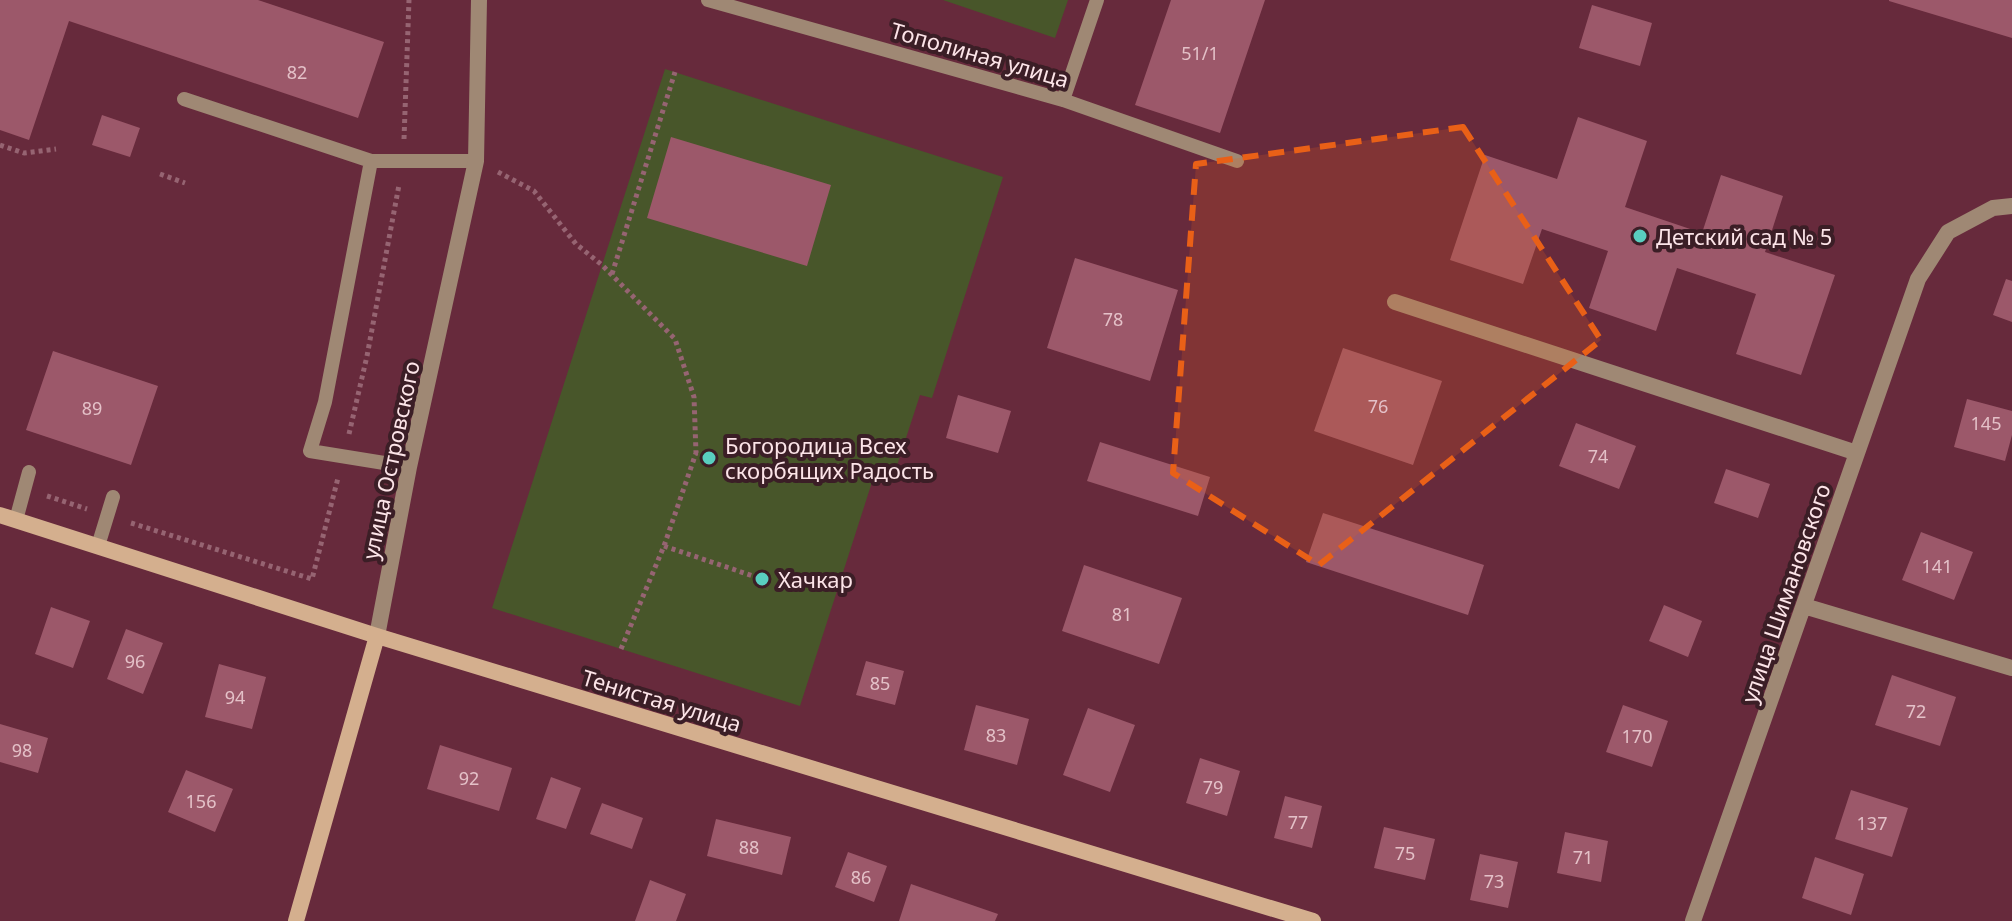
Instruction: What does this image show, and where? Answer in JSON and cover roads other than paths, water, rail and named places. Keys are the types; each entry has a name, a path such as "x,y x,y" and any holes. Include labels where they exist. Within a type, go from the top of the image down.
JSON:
{"street":[{"name":"улица Островского","path":"296,921 377,636 409,467 476,161 479,0"},
{"name":"улица Шимановского","path":"1693,921 1918,279 1948,232 1993,208 2012,206"},
{"path":"1395,302 1857,453"},
{"name":"Тенистая улица","path":"8,517 377,636 1313,921"},
{"path":"1804,606 2012,668"}],"lane":[{"name":"Тополиная улица","path":"708,0 1063,100 1237,161"},
{"path":"1063,100 1097,0"},
{"path":"184,99 371,161 476,161"},
{"path":"371,161 325,402 310,451 409,467"},
{"path":"8,517 29,472"},
{"path":"98,546 113,497"}],"place":[{"name":"Детский сад № 5","path":"1640,236"},
{"name":"Богородица Всех скорбящих Радость","path":"709,458"},
{"name":"Хачкар","path":"762,579"}]}
